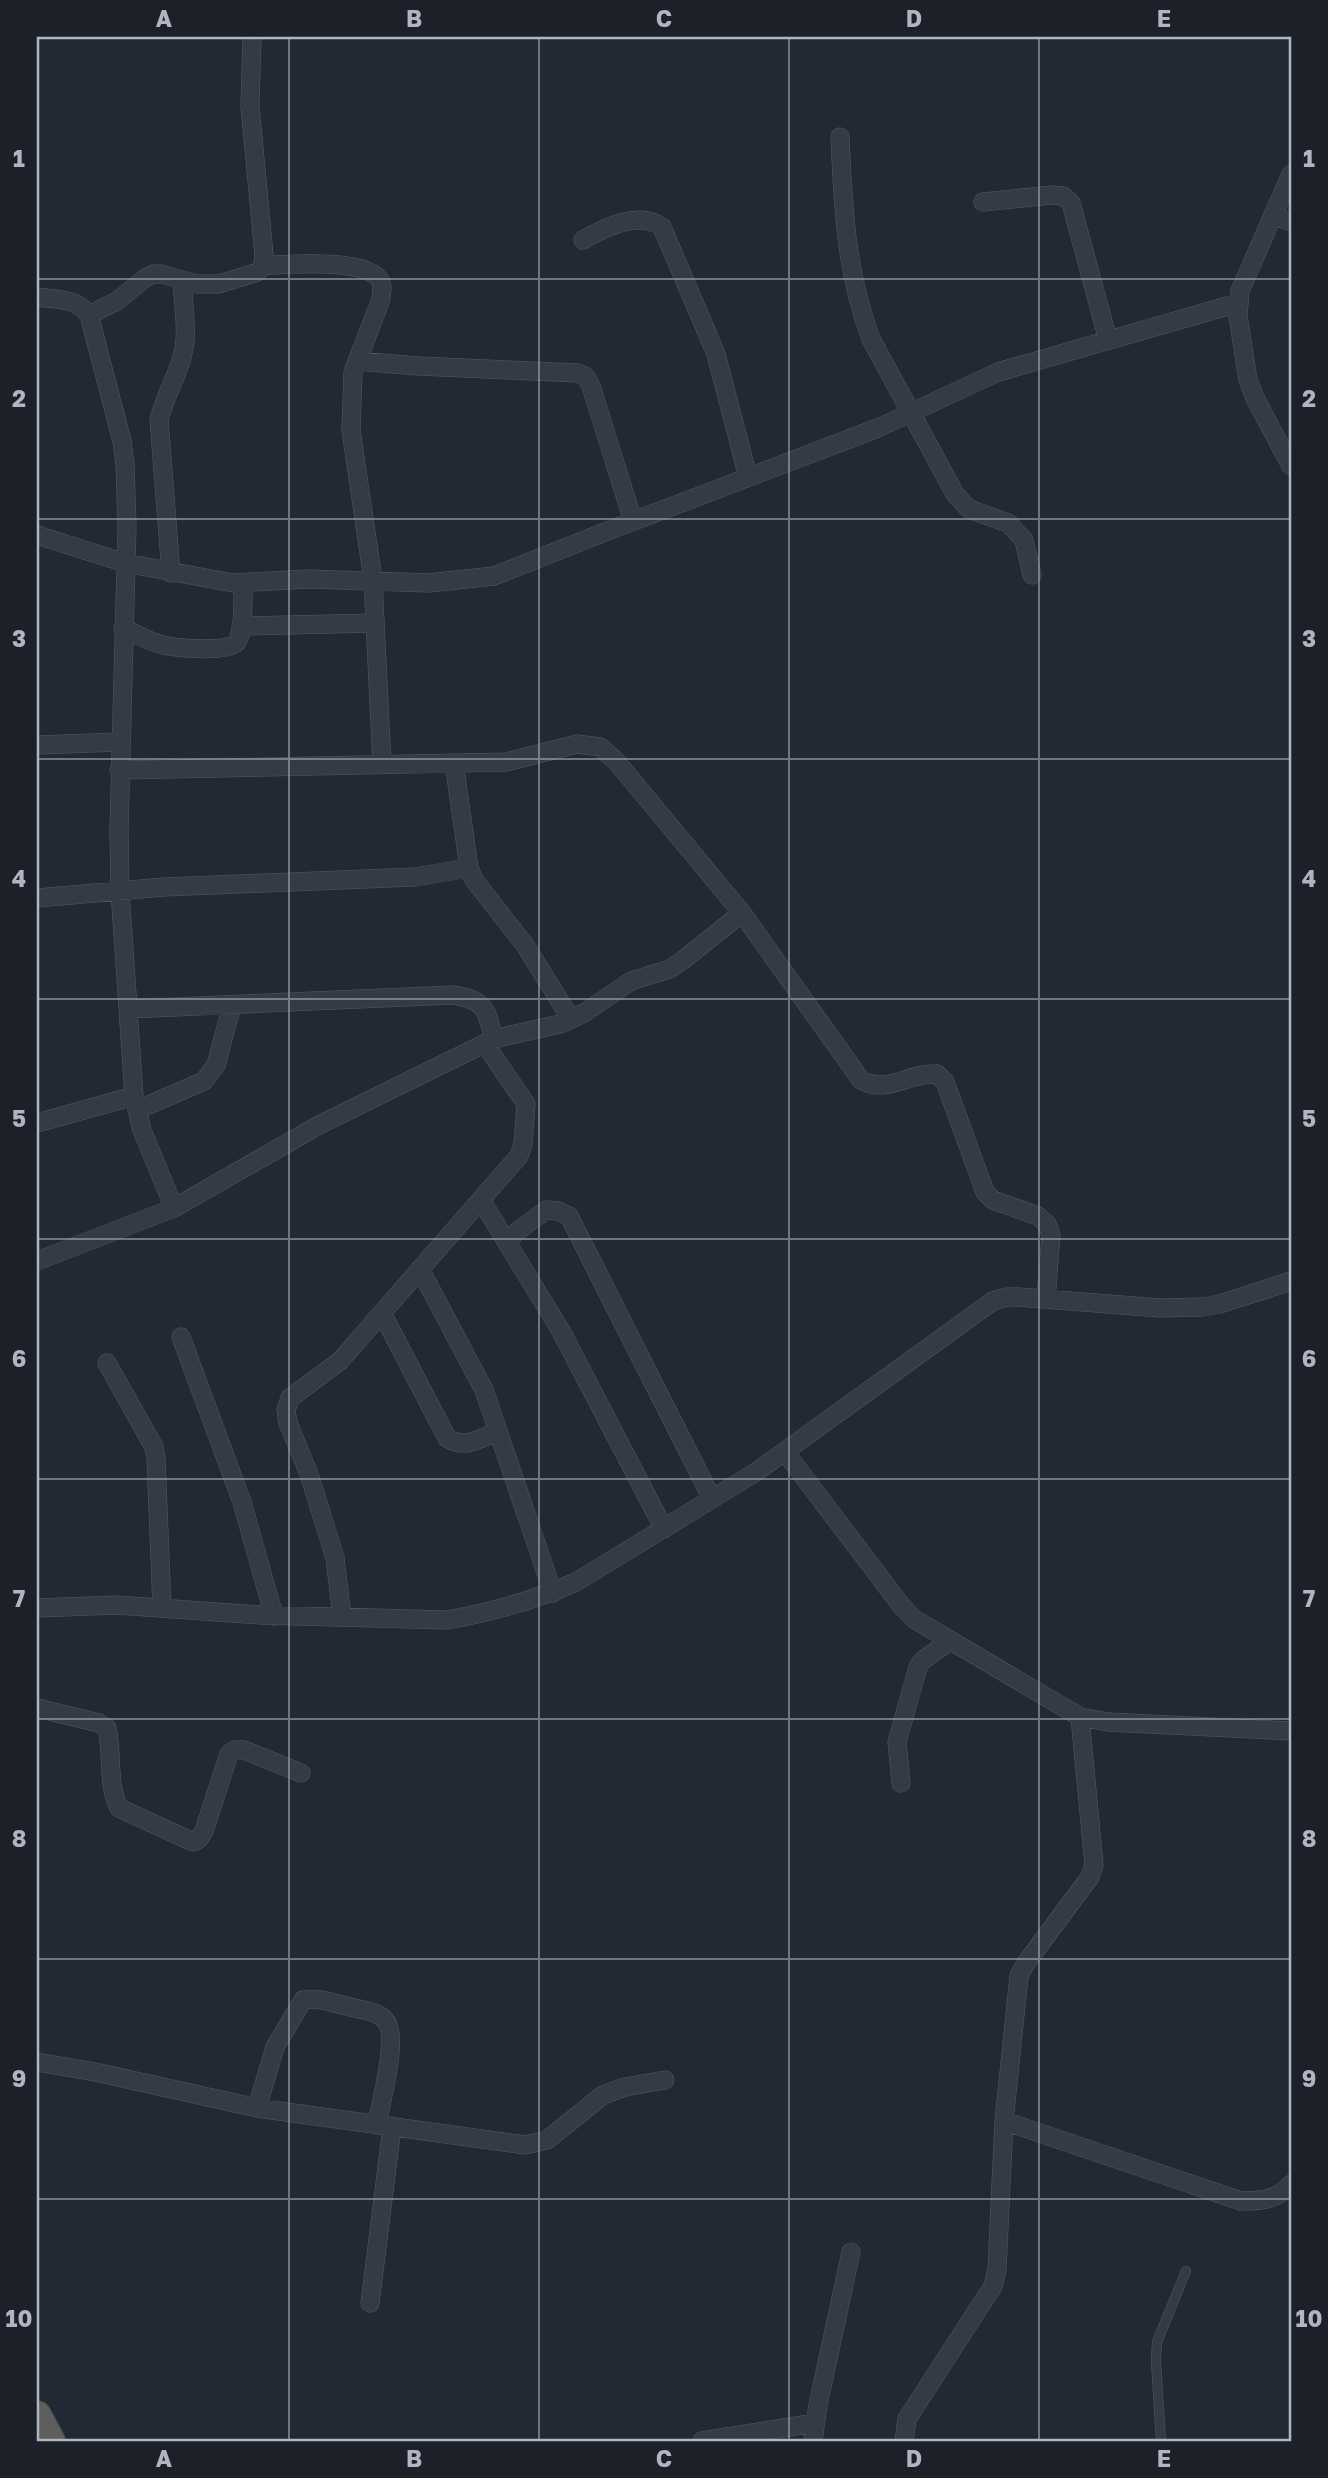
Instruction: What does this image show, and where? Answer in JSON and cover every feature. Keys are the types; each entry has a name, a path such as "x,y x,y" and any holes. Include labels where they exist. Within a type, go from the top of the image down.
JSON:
{"highway":[{"path":"37,2415 51,2441"}],"street":[{"path":"89,315 117,302 153,274 196,284 219,284 258,272 263,266 250,106 253,37"},
{"path":"840,137 844,224 864,320 910,413 955,494 969,509 1008,523 1024,540 1032,575"},
{"path":"1291,173 1240,291 1238,303 1248,380 1291,466"},
{"path":"983,202 1052,195 1063,196 1071,203 1108,341"},
{"path":"1273,215 1291,222"},
{"path":"583,240 614,224 646,220 654,221 662,227 716,354 748,477"},
{"path":"263,266 319,262 370,272 380,281 380,302 353,372 351,430 373,580 382,765"},
{"path":"171,572 159,420 182,358 185,342 182,280"},
{"path":"37,298 71,301 82,306 89,315 122,441 125,464 125,563 119,743 120,891 136,1103 142,1130 174,1208"},
{"path":"37,535 125,563 212,580 243,583 309,579 429,583 494,576 878,428 998,372 1238,303"},
{"path":"357,361 578,373 586,377 592,386 633,521"},
{"path":"123,628 165,646 220,649 237,643 241,626 243,583"},
{"path":"241,626 375,623"},
{"path":"37,745 119,743"},
{"path":"119,769 506,762 577,744 600,747 616,761 742,913 861,1080 871,1086 884,1086 925,1073 937,1074 945,1082 985,1192 993,1200 1038,1216 1047,1224 1051,1235 1046,1299"},
{"path":"454,763 469,868 474,880 525,945 571,1019"},
{"path":"37,898 120,891 415,877 469,868"},
{"path":"37,1261 174,1208 319,1125 489,1042 560,1024 584,1013 631,981 670,969 742,913"},
{"path":"129,1009 453,995 473,998 485,1008 489,1042 526,1104 523,1144 519,1156 340,1361 290,1398 286,1410 288,1423 309,1474 338,1569 342,1617"},
{"path":"37,1123 136,1103 204,1081 216,1065 232,1004"},
{"path":"481,1199 561,1331 664,1529"},
{"path":"506,1240 546,1210 569,1216 712,1499"},
{"path":"421,1269 484,1390 553,1592"},
{"path":"37,1608 117,1605 274,1616 447,1620 553,1592 576,1582 785,1452 993,1301 1007,1297 1160,1308 1202,1307 1220,1304 1291,1280"},
{"path":"382,1313 447,1438 464,1444 498,1431"},
{"path":"181,1336 242,1502 274,1616"},
{"path":"107,1363 154,1447 162,1608"},
{"path":"785,1452 914,1619 1080,1717 1108,1722 1291,1731"},
{"path":"901,1783 897,1742 918,1667 923,1660 950,1641"},
{"path":"37,1708 99,1723 107,1728 114,1797 119,1808 193,1842 199,1839 204,1831 229,1754 235,1750 244,1750 301,1773"},
{"path":"904,2441 907,2419 993,2286 997,2269 1004,2121 1019,1976 1090,1877 1094,1865 1080,1717"},
{"path":"257,2108 275,2047 303,2000 320,2000 379,2014 388,2021 391,2033 390,2049 370,2303"},
{"path":"37,2062 257,2108 525,2145 547,2140 603,2095 625,2087 665,2080"},
{"path":"1004,2121 1241,2201 1263,2201 1282,2194 1291,2184"},
{"path":"702,2441 814,2432 851,2252"}],"lane":[{"path":"1161,2441 1157,2342 1186,2271"}]}
